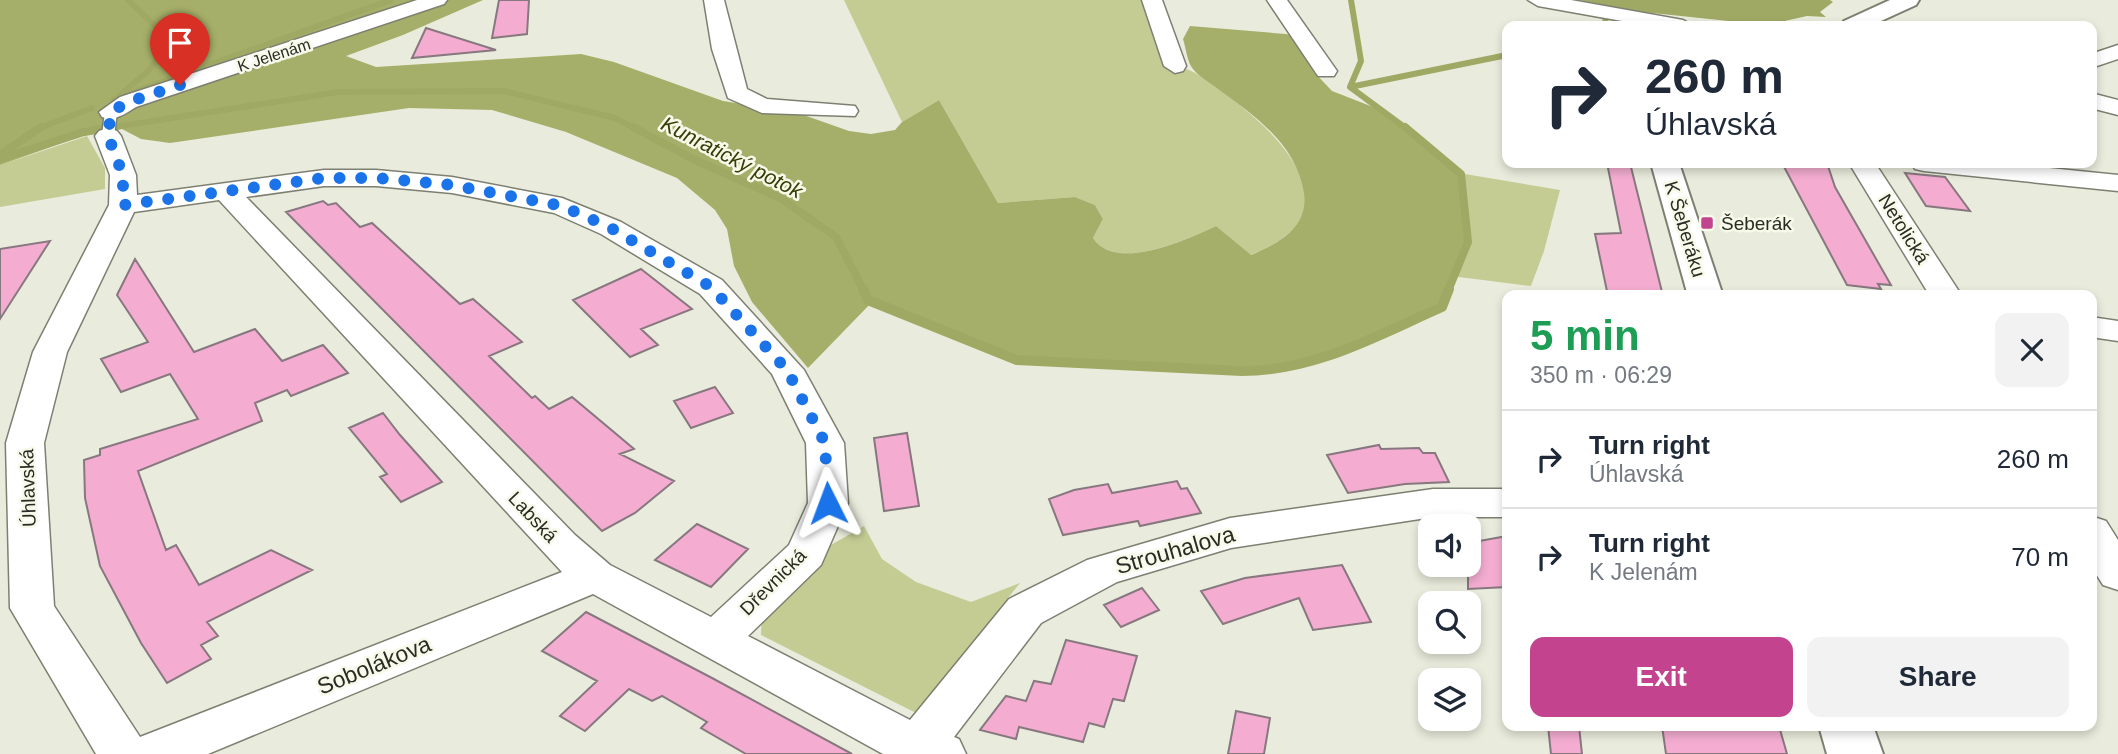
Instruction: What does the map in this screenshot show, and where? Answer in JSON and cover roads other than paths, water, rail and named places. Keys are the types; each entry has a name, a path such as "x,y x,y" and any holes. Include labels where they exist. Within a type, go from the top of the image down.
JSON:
{"street":[{"name":"K Jelenám","path":"110,123 128,102 438,0"},
{"path":"714,0 723,49 736,93 762,106 846,111"},
{"path":"1152,0 1175,66"},
{"path":"1277,0 1326,71"},
{"path":"1538,0 1647,21"},
{"path":"1863,21 1908,0"},
{"path":"2097,59 2118,52"},
{"path":"2097,102 2118,108"},
{"name":"Úhlavská","path":"110,123 123,175 123,205 50,352 26,443 32,608 122,754"},
{"name":"K Šeberáku","path":"1667,168 1704,290"},
{"name":"Netolická","path":"1865,168 1942,290"},
{"path":"1972,168 2118,183"},
{"name":"Dřevnická","path":"123,205 324,178 376,178 452,185 562,206 611,228 711,287 787,370 825,443 828,503 806,554 713,641"},
{"name":"Labská","path":"224,190 560,546 594,576 925,752"},
{"path":"2097,328 2118,331"},
{"name":"Strouhalova","path":"925,752 1025,611 1102,571 1230,533 1433,503 1502,503"},
{"name":"Sobolákova","path":"153,754 594,576"},
{"path":"1848,731 1855,754"}],"waterway":[{"path":"120,95 147,72 173,43 128,0"},
{"path":"114,99 391,0"},
{"name":"Kunratický potok","path":"1350,87 1361,61 1351,0"},
{"path":"1350,87 1502,56"},
{"name":"Kunratický potok","path":"1350,87 1407,129"},
{"name":"Kunratický potok","path":"102,129 338,92 504,91 615,118 636,129"},
{"path":"39,128 92,108"},
{"name":"Kunratický potok","path":"0,159 84,132 113,127"},
{"name":"Kunratický potok","path":"633,127 695,160 780,198 836,237 863,290"},
{"name":"Kunratický potok","path":"1405,127 1461,174 1468,242 1448,291"},
{"path":"0,155 39,128"},
{"name":"Kunratický potok","path":"863,290 868,300 1017,360 1242,371 1295,365 1345,350 1442,307 1449,289"}],"place":[{"name":"Šeberák","path":"1707,223"}]}
